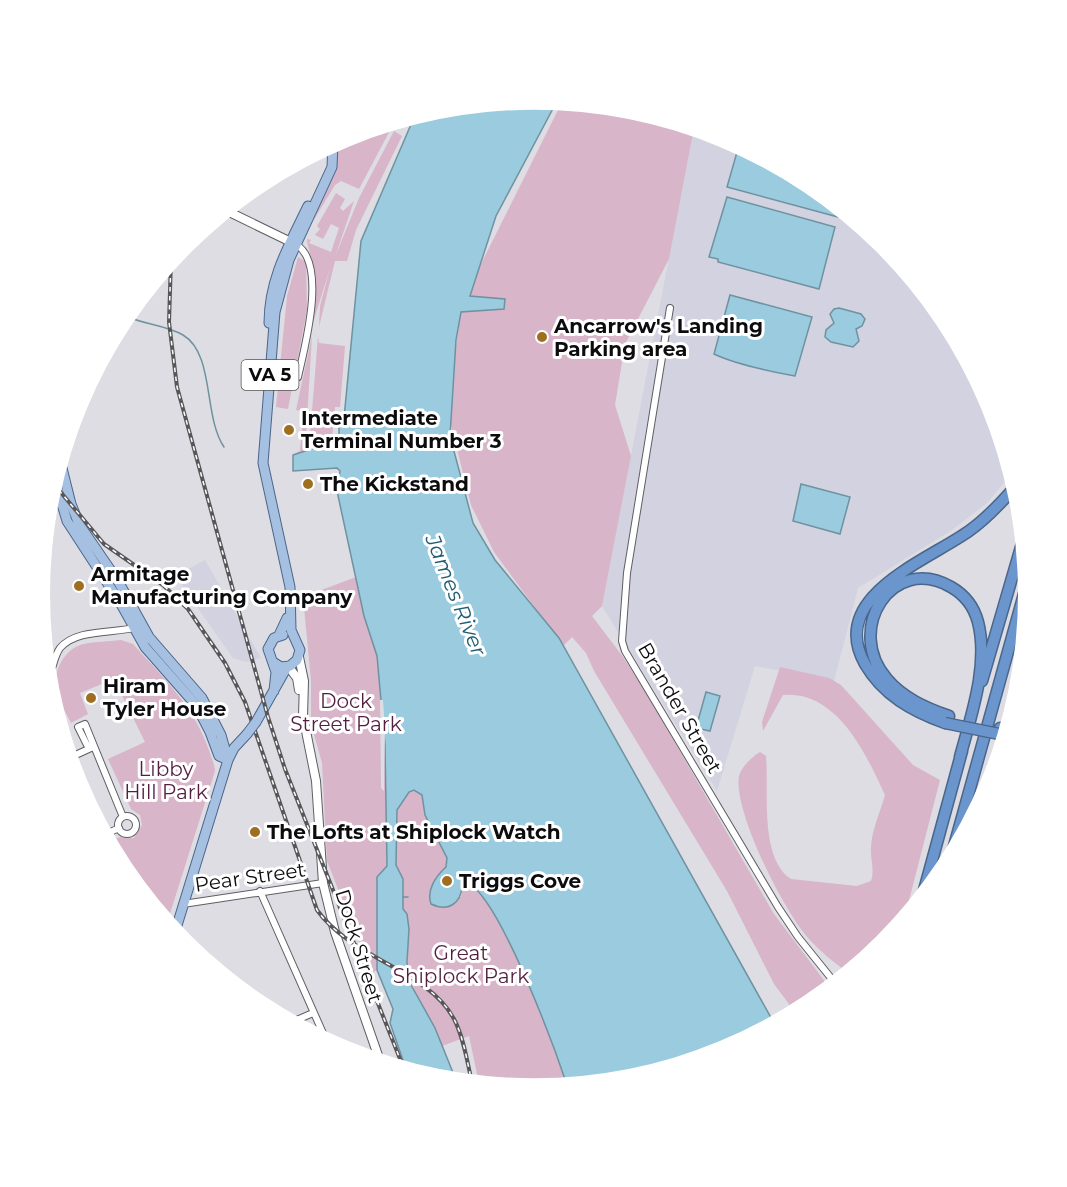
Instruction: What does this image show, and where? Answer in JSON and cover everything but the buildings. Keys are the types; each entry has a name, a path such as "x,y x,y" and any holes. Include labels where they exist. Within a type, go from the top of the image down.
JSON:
{"highway":[{"path":"998,730 947,720 903,704 877,682 860,652 857,638 866,606 879,589 897,575 969,531 991,513 1007,495"},
{"path":"929,871 1016,564"},
{"path":"947,720 897,689 882,673 871,650 871,622 878,604 894,589 914,580 934,580 953,588 970,605 978,624 978,677 960,757"},
{"path":"961,821 1016,622"}],"main road":[{"name":"VA 5","path":"299,657 300,646 291,626 290,587 263,459 275,312 294,243 332,153"},
{"path":"234,214 294,243"},
{"name":"VA 5","path":"274,691 276,675 268,649 271,641 279,635 286,622 286,589 260,474 259,456 270,298 276,273 294,243"},
{"path":"64,476 74,515 118,581 137,627"},
{"path":"60,496 67,520 137,627 202,698 216,724 228,760"},
{"path":"279,635 286,635 296,640"},
{"path":"178,922 228,760 234,748 256,722 288,666 299,657"},
{"name":"Dock Street","path":"299,657 304,681 302,711 313,767 323,883 335,932 377,1052"},
{"path":"273,662 288,666"},
{"name":"Dock Street","path":"288,666 299,684 300,721 313,767"}],"street":[{"path":"294,243 309,259 312,285 298,376"},
{"name":"Brander Street","path":"670,308 627,573 622,641 625,651 778,907 798,938 829,976"},
{"path":"54,658 73,638 137,627"},
{"path":"77,754 93,747 123,817"},
{"path":"119,828 123,817"},
{"path":"119,828 126,834 136,828 132,818 123,817"},
{"path":"112,831 119,828"},
{"name":"Pear Street","path":"183,904 323,883"},
{"path":"260,891 321,1029"},
{"path":"301,1018 314,1013"}],"shaded area":[{"path":"692,136 748,159 802,191 853,230 897,274 936,325 968,379 992,438 1004,482 987,503 952,530 858,588 834,681 755,666 717,791 602,606"},
{"path":"205,560 261,658 246,662 233,658 183,587 179,579 183,572"}],"green space":[{"path":"558,111 628,119 692,136 669,259 625,344 615,405 631,456 602,606 592,616 645,691 774,914 824,980 789,1004 774,984 727,891 594,671 586,653 572,637 563,646 494,552 471,505 447,409 461,312 505,299 469,296 477,272"},
{"path":"394,131 402,136 356,230 347,261 335,261 319,327 320,306 330,268 312,326 316,279 307,239 311,240 309,243 331,252 339,228 331,224 323,239 315,235 320,229 317,226 336,193 345,199 340,208 343,211 354,201 335,257 359,198"},
{"path":"389,132 359,189 341,181 335,185 313,221 336,168 338,150"},
{"path":"298,257 306,262 307,310 288,409 276,407 287,296"},
{"path":"312,336 305,452 293,454 300,451 304,411 296,410"},
{"path":"318,336 319,343 345,346 340,407 335,407 332,438 309,449"},
{"name":"Dock Street Park","path":"356,577 377,656 385,745 387,866 377,877 377,970 371,973 327,861 322,763 311,723 311,680 303,597"},
{"name":"Libby Hill Park","path":"121,640 133,644 159,672 191,713 214,765 215,771 170,913 116,839 134,838 142,825 140,815 131,809 108,759 145,742 114,679 80,693 88,714 71,723 63,707 57,675 61,663 65,656 77,646 93,642"},
{"path":"780,667 829,678 841,685 913,765 940,780 910,897 876,936 841,967 809,939 787,908 752,837 739,792 739,776 750,759 760,752 766,756 770,840 774,856 781,869 791,879 857,886 871,881 872,840 885,795 859,744 834,714 819,703 802,696 783,695 763,731 762,722"},
{"name":"Great Shiplock Park","path":"414,790 422,795 425,815 447,858 446,867 438,875 429,893 461,897 462,886 466,881 479,892 494,913 509,941 564,1076 534,1078 477,1074 469,1036 442,1046 414,987 408,962 396,865 397,810 409,792"}],"water":[{"name":"James River","path":"552,111 496,216 470,296 505,299 504,309 461,312 456,340 450,436 473,523 495,560 559,638 770,1016 748,1028 719,1041 659,1061 597,1073 564,1076 524,974 494,913 479,892 466,882 462,886 459,898 452,905 443,907 431,904 431,889 446,867 447,858 425,815 422,795 414,790 409,792 397,810 396,865 403,879 403,909 407,914 409,929 407,962 410,983 435,1028 452,1070 403,1059 390,1023 393,1009 377,970 377,877 387,866 385,745 377,656 364,616 337,491 340,471 337,468 293,471 293,455 317,447 335,445 339,441 339,426 344,418 361,241 411,125 470,114"},
{"path":"736,154 776,174 836,216 727,187"},
{"path":"727,197 835,227 819,289 718,262 718,259 709,257"},
{"path":"730,295 812,317 795,376 731,361 714,354"},
{"path":"839,308 861,314 865,319 862,326 856,329 859,341 853,347 831,342 825,337 826,330 834,323 830,314 834,309"},
{"path":"801,484 850,497 840,534 793,521"},
{"path":"706,692 720,696 710,731 696,728"}],"pier":[{"path":"380,700 383,700 385,729 384,791 381,788"}],"waterway":[{"path":"135,319 177,332 193,344 200,356 213,419 224,447"},
{"path":"403,897 408,897"}],"railway":[{"path":"171,273 169,322 177,387 268,717 285,769 400,1059"},
{"path":"61,492 104,544 163,585 188,609 225,663 245,702 317,910 332,927 350,941 427,988 442,1002 457,1026 470,1073"}],"place":[{"name":"Ancarrow's Landing Parking area","path":"542,337"},
{"name":"Intermediate Terminal Number 3","path":"289,430"},
{"name":"The Kickstand","path":"308,484"},
{"name":"Armitage Manufacturing Company","path":"79,586"},
{"name":"Hiram Tyler House","path":"91,698"},
{"name":"The Lofts at Shiplock Watch","path":"255,832"},
{"name":"Triggs Cove","path":"447,881"}]}
